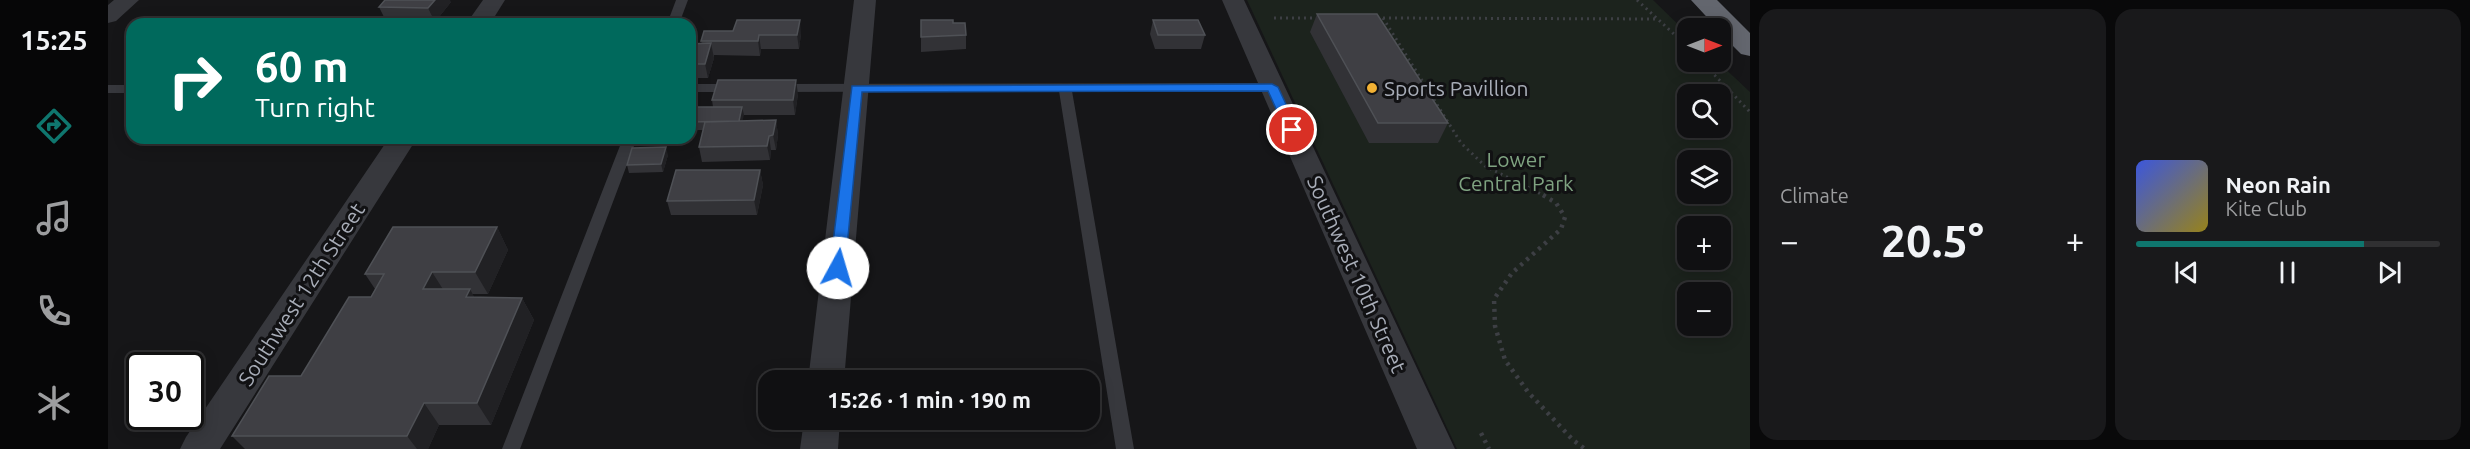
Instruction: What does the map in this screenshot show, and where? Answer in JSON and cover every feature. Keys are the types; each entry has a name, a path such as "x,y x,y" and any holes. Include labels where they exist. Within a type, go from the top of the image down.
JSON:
{"highway":[{"path":"1705,0 1750,35"},
{"path":"1705,0 1750,48"}],"street":[{"path":"108,16 128,0"},
{"path":"482,18 494,0"},
{"path":"827,370 865,0"},
{"name":"Southwest 10th Street","path":"1233,0 1436,449"},
{"name":"Southwest 12th Street","path":"199,449 399,144"},
{"path":"819,449 821,430"}],"lane":[{"path":"675,18 682,0"},
{"path":"696,88 1272,87"},
{"path":"108,89 126,88"},
{"path":"1065,88 1125,449"},
{"path":"511,449 628,144"}],"path":[{"path":"1637,0 1677,37"},
{"path":"1274,18 1328,18"},
{"path":"1585,449 1528,392 1505,360 1495,327 1494,299 1512,273 1562,229 1565,218 1556,203 1526,185 1485,166 1461,143 1383,18 1658,19"},
{"path":"1712,72 1750,112"},
{"path":"1481,433 1489,449"}],"green space":[{"name":"Lower Central Park","path":"1247,0 1653,0 1677,23 1677,72 1729,72 1750,92 1750,449 1457,449"}],"building":[{"path":"385,0 435,0 428,8 379,7"},
{"path":"1317,14 1377,14 1448,123 1378,123"},
{"path":"737,20 800,20 797,35 759,35 758,41 701,41 704,31 733,31"},
{"path":"921,20 953,20 953,23 965,23 966,35 921,37"},
{"path":"1153,20 1198,20 1205,35 1158,35"},
{"path":"711,43 705,64 696,64 696,44"},
{"path":"718,80 796,80 793,100 712,100"},
{"path":"696,107 742,107 739,121 696,122"},
{"path":"776,120 773,135 769,136 767,146 699,147 705,122"},
{"path":"666,147 661,164 627,165 632,148"},
{"path":"676,170 760,170 754,200 667,201"},
{"path":"393,227 497,227 475,272 432,272 423,289 470,289 466,297 522,298 477,403 424,403 407,436 232,436 269,376 301,376 349,297 371,297 384,274 365,274"}],"place":[{"name":"Sports Pavillion","path":"1372,88"}],"route":[{"path":"838,268 856,88 1272,87 1292,130"}]}
